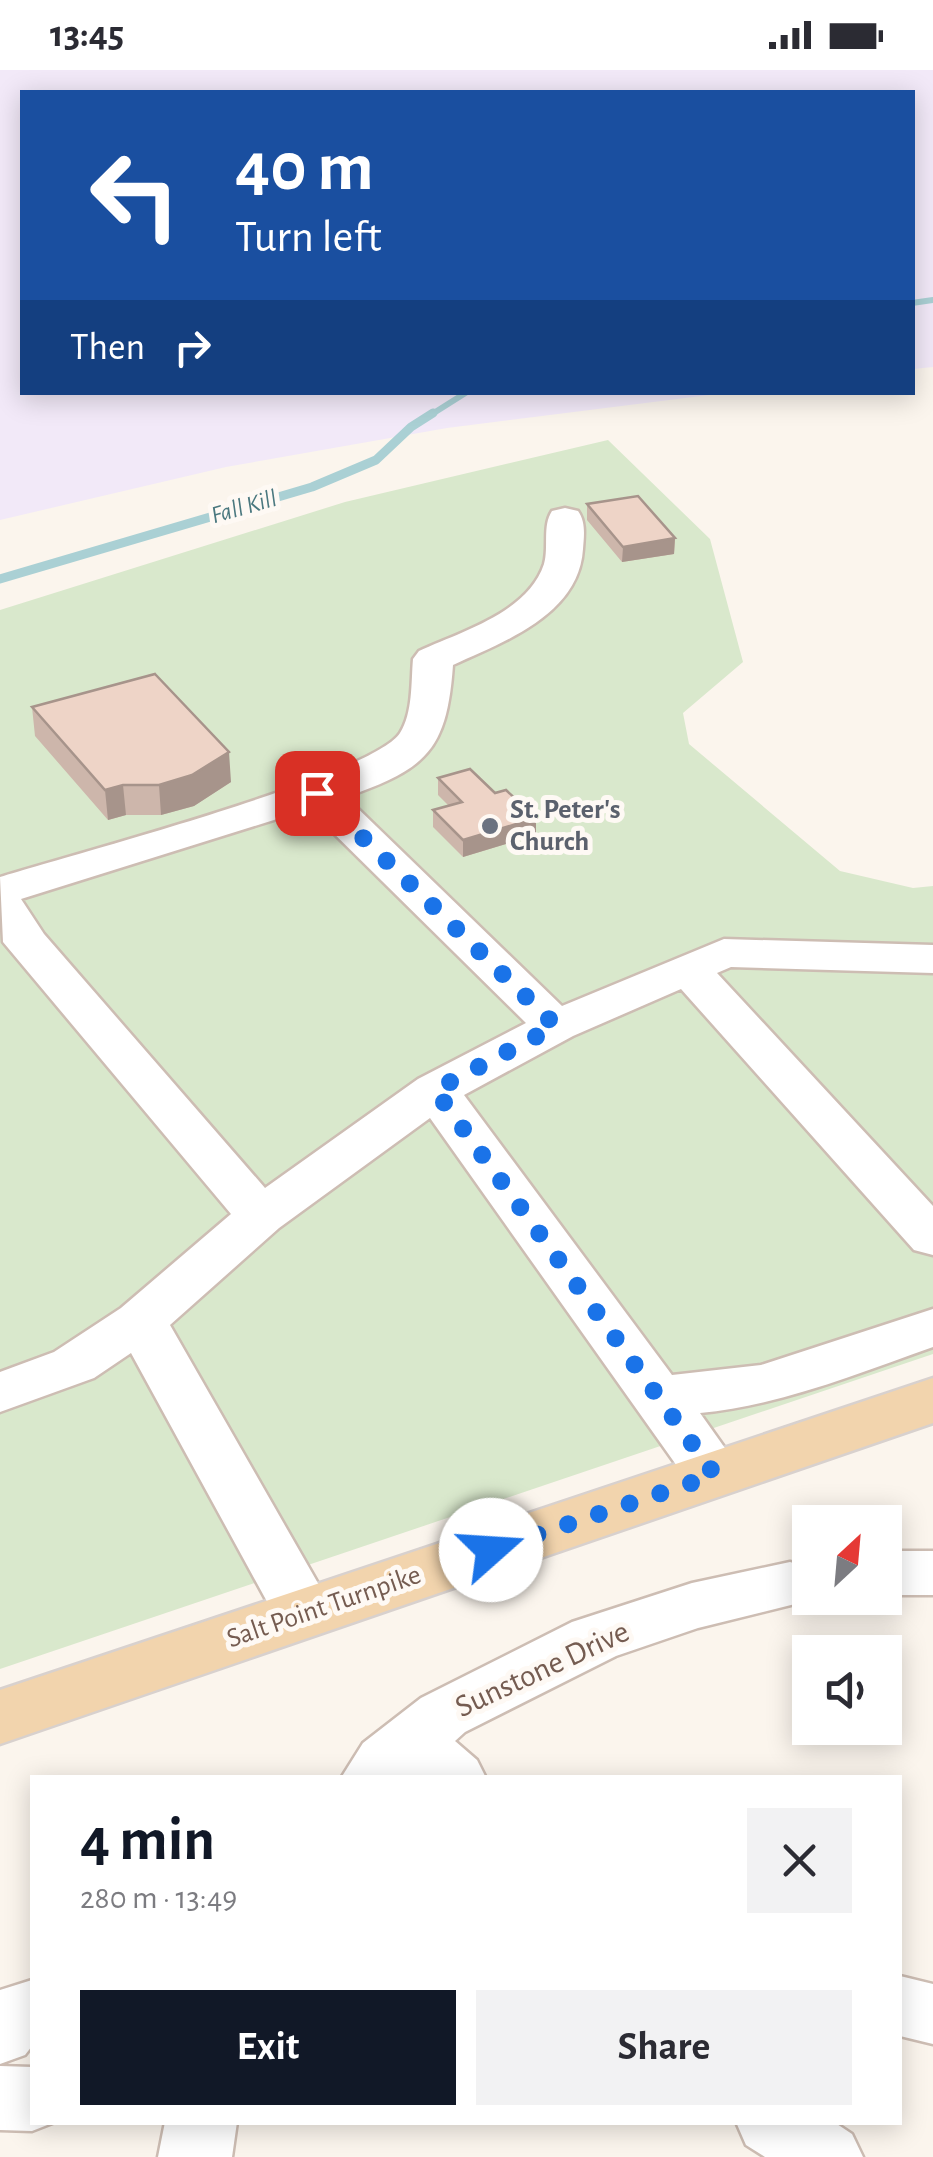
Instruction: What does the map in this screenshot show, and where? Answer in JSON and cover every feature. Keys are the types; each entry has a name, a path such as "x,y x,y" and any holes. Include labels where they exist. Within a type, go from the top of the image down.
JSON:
{"main road":[{"name":"Salt Point Turnpike","path":"0,1717 933,1400"}],"street":[{"path":"0,891 370,776 406,750 425,727 433,660 528,611 550,588 563,563 566,519"},
{"path":"317,793 556,1026"},
{"path":"0,902 13,945 261,1216"},
{"path":"0,1394 74,1364 140,1321 261,1216 435,1090 556,1026 724,953 933,959"},
{"path":"688,969 933,1238"},
{"path":"435,1090 715,1475"},
{"path":"140,1321 304,1613"},
{"path":"655,1394 682,1396 750,1386 933,1328"},
{"name":"Sunstone Drive","path":"413,1765 443,1715 594,1638 692,1606 790,1584"},
{"path":"902,2006 933,2014"},
{"path":"0,2033 19,2013 30,2010"},
{"path":"0,2098 30,2099"},
{"path":"195,2157 200,2125"},
{"path":"777,2125 826,2157"}],"shaded area":[{"path":"0,70 933,70 933,367 915,369 915,90 20,90 20,395 709,395 447,428 226,467 0,520"}],"green space":[{"path":"608,440 710,539 743,662 683,713 689,744 840,871 913,888 933,886 933,1354 0,1669 0,610 345,502"}],"building":[{"path":"638,496 675,538 623,547 587,504"},
{"path":"155,674 229,752 192,775 159,785 123,785 105,790 32,707"},
{"path":"470,769 495,793 506,790 536,818 463,840 433,810 462,802 438,778"}],"waterway":[{"name":"Fall Kill","path":"915,303 933,300"},
{"name":"Fall Kill","path":"429,416 462,395"},
{"name":"Fall Kill","path":"0,579 312,487 376,460 411,427 433,413"}],"place":[{"name":"St. Peter's Church","path":"490,826"}],"route":[{"path":"317,793 556,1026 435,1090 715,1475 491,1550"}]}
